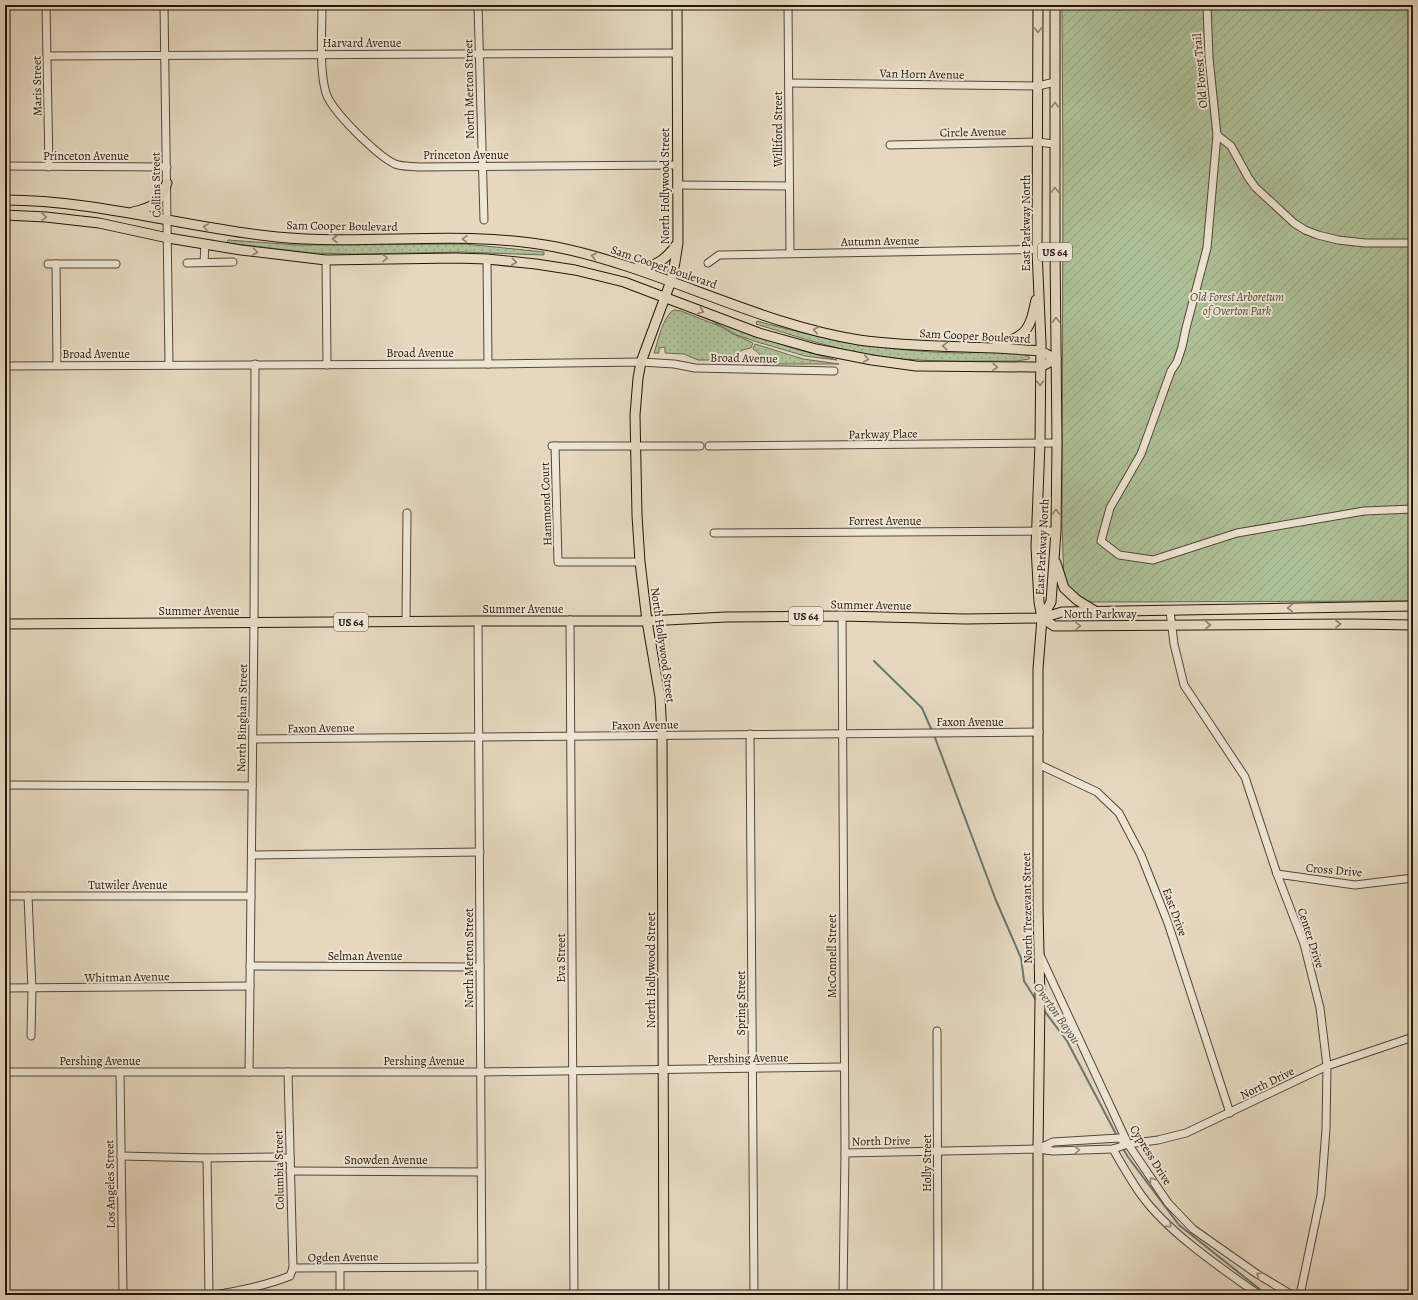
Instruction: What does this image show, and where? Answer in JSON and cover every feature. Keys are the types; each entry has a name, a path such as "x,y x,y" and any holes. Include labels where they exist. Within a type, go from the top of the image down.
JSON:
{"main road":[{"name":"North Hollywood Street","path":"664,1295 662,735 660,697 647,621 640,562 637,515 636,399 641,362 671,281 678,243 676,165 677,5"},
{"name":"East Parkway North","path":"1038,5 1037,250 1041,351 1040,443 1036,547 1039,602 1042,618"},
{"name":"East Parkway North","path":"1042,618 1051,602 1056,531 1055,5"},
{"path":"126,212 150,207 160,199 167,183"},
{"name":"Sam Cooper Boulevard","path":"5,200 36,200 80,205 231,231 279,237 332,239 442,238 500,240 554,247 607,259 671,281 765,317 858,340 895,344 1010,348 1041,351 1056,359"},
{"path":"5,215 46,217 99,223 168,238 286,256 326,260 448,258 487,259 575,270 624,282 759,333 816,349 872,360 916,366 1040,367 1056,359"},
{"path":"631,267 648,267 658,263 671,252 678,243"},
{"path":"984,348 1012,341 1022,335 1028,327 1032,316 1038,288"},
{"path":"1054,559 1064,588 1077,600 1097,612"},
{"name":"North Parkway","path":"1042,618 1062,612 1413,606"},
{"name":"Summer Avenue","path":"5,624 570,620 647,621 726,617 842,616 965,619 1042,618"},
{"name":"North Parkway","path":"1042,618 1054,626 1413,625"},
{"name":"North Trezevant Street","path":"1038,1295 1040,955 1038,908 1038,669 1042,618"}],"street":[{"name":"Maris Street","path":"46,5 49,167"},
{"name":"Collins Street","path":"164,5 169,365"},
{"path":"322,5 322,54"},
{"name":"North Merton Street","path":"478,5 484,220"},
{"name":"Williford Street","path":"788,5 790,252"},
{"name":"Old Forest Trail","path":"1207,5 1209,58 1217,135 1207,248 1182,347 1176,362 1170,371 1141,454 1110,508 1101,541 1119,555 1153,560 1237,533 1364,511 1413,509"},
{"name":"Harvard Avenue","path":"48,56 677,53"},
{"name":"Princeton Avenue","path":"322,54 326,94 335,110 378,154 396,164 420,167 676,165"},
{"name":"Van Horn Avenue","path":"789,83 1038,86 1055,82"},
{"path":"1217,135 1231,146 1255,187 1294,223 1305,230 1338,240 1365,244 1413,243"},
{"name":"Circle Avenue","path":"890,145 1037,142 1055,144"},
{"name":"Princeton Avenue","path":"5,166 167,167"},
{"path":"677,185 789,186"},
{"path":"204,262 205,244"},
{"name":"Autumn Avenue","path":"708,263 719,255 790,252 1055,249"},
{"path":"487,259 488,364"},
{"path":"326,260 327,365"},
{"path":"187,263 233,262"},
{"path":"48,264 116,264"},
{"path":"56,264 57,365"},
{"name":"Broad Avenue","path":"5,366 641,362 674,364 695,368 834,371"},
{"name":"North Bingham Street","path":"249,1072 255,364"},
{"name":"Parkway Place","path":"709,446 1057,443"},
{"path":"636,445 700,446"},
{"name":"Hammond Court","path":"636,445 553,446 558,562 640,562"},
{"path":"406,622 407,513"},
{"name":"Forrest Avenue","path":"714,533 1056,531"},
{"name":"Center Drive","path":"1170,611 1174,644 1184,684 1245,777 1304,944 1320,1008 1327,1066 1326,1129 1321,1195 1300,1295"},
{"name":"McConnell Street","path":"842,616 843,1067 845,1153 843,1295"},
{"name":"Eva Street","path":"570,620 574,1295"},
{"name":"North Merton Street","path":"478,621 482,1295"},
{"name":"Faxon Avenue","path":"253,739 1038,732"},
{"name":"Spring Street","path":"750,734 754,1295"},
{"name":"East Drive","path":"1038,764 1097,792 1119,812 1141,855 1168,923 1230,1113"},
{"path":"5,785 252,786"},
{"path":"252,855 480,852"},
{"name":"Cross Drive","path":"1278,874 1355,885 1413,878"},
{"name":"Tutwiler Avenue","path":"5,896 251,896"},
{"path":"28,896 32,989 31,1036"},
{"name":"Cypress Drive","path":"1040,955 1142,1196 1166,1222 1195,1248 1258,1295"},
{"name":"Selman Avenue","path":"250,966 480,967"},
{"name":"Whitman Avenue","path":"5,988 32,989 250,986"},
{"name":"Holly Street","path":"937,1031 938,1295"},
{"name":"North Drive","path":"845,1153 1038,1149 1053,1151 1158,1140 1186,1133 1327,1066 1413,1037"},
{"name":"Pershing Avenue","path":"5,1072 481,1072 843,1067"},
{"name":"Los Angeles Street","path":"120,1072 123,1295"},
{"name":"Columbia Street","path":"288,1072 293,1268"},
{"name":"North Drive","path":"1038,1149 1053,1142 1120,1144"},
{"name":"Cypress Drive","path":"1120,1144 1168,1203 1193,1228 1257,1274 1292,1295"},
{"path":"121,1156 278,1158 290,1160"},
{"path":"207,1158 209,1295"},
{"name":"Snowden Avenue","path":"290,1171 481,1172"},
{"name":"Ogden Avenue","path":"213,1295 246,1292 273,1283 290,1276 293,1268 482,1266"},
{"path":"340,1268 340,1295"}],"green space":[{"name":"Old Forest Arboretum of Overton Park","path":"1062,5 1413,5 1413,601 1091,602 1073,595 1064,581 1062,524"},
{"path":"228,240 297,245 465,244 544,252 544,255 462,252 355,254 312,253 227,243"},
{"path":"681,308 792,348 837,360 805,356 754,341 737,335 712,321"},
{"path":"674,310 681,311 722,327 731,333 753,343 751,348 742,350 732,360 698,360 684,354 665,353 665,347 659,348 659,353 654,353 664,323 670,313"},
{"path":"757,321 807,334 858,344 935,352 1009,352 1026,355 1030,358 1017,361 960,361 884,357 837,348 756,324"},
{"path":"755,344 803,359 839,364 763,364 760,355 753,349"}],"waterway":[{"name":"Overton Bayou","path":"874,661 922,708 932,731"},
{"name":"Overton Bayou","path":"934,735 995,898 1021,958 1024,981 1036,1000"},
{"name":"Overton Bayou","path":"1043,1009 1067,1041 1117,1136"},
{"name":"Overton Bayou","path":"1122,1147 1179,1225 1267,1295"}]}
